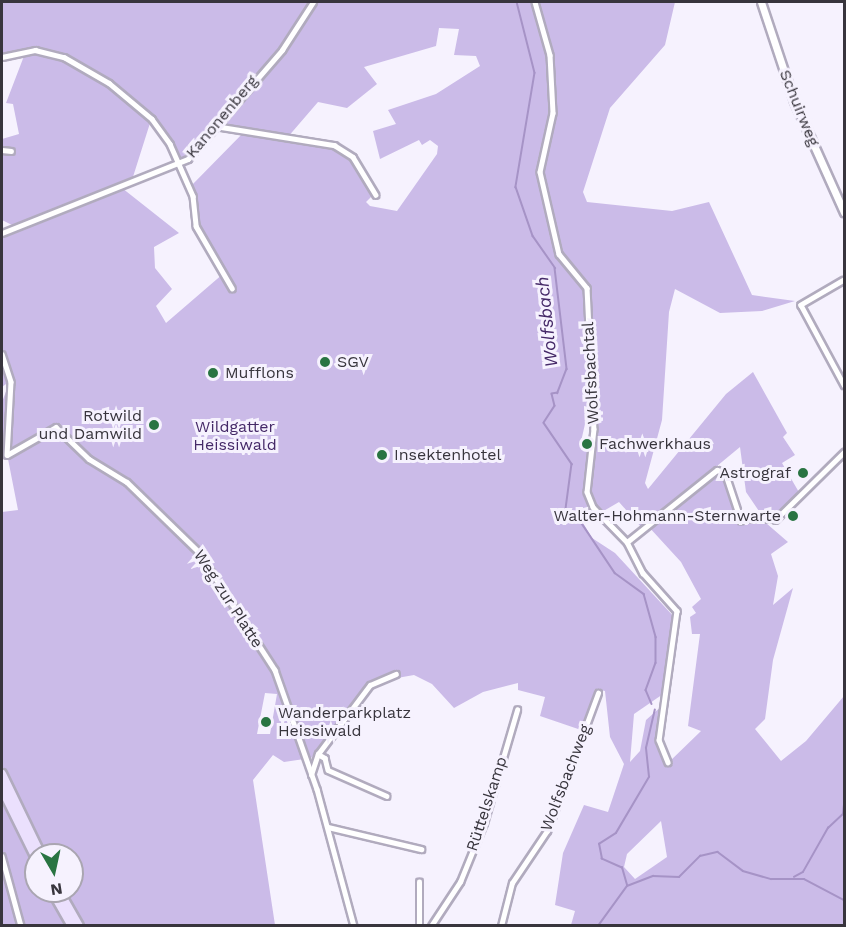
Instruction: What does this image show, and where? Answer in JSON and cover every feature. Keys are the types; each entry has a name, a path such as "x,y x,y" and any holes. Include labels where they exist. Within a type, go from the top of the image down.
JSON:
{"main road":[{"name":"Schuirweg","path":"761,2 794,101 844,212"},
{"path":"2,774 35,843"},
{"path":"2,789 29,843"},
{"path":"59,903 72,926"},
{"path":"66,903 79,926"}],"street":[{"name":"Kanonenberg","path":"2,233 178,165 282,50 313,2"},
{"name":"Wolfsbachtal","path":"535,2 550,55 553,102 540,172 559,254 587,288 594,429 588,492 593,507 627,542 643,573 677,611 659,740 668,762"},
{"path":"2,57 46,51 101,77 160,128 195,201 196,226 232,288"},
{"path":"215,126 334,145 353,156 376,195"},
{"path":"2,150 11,151"},
{"path":"844,280 801,305 844,385"},
{"name":"Weg zur Platte","path":"2,354 12,391 7,455 58,428 88,459 127,482 192,544 279,678 328,827 354,926"},
{"path":"627,542 717,470 725,472 741,520 776,520 844,452"},
{"path":"311,775 318,754 370,685 396,674"},
{"name":"Wolfsbachweg","path":"501,926 512,883 547,831 598,693"},
{"name":"Rüttelskamp","path":"431,926 460,882 480,833 517,710"},
{"path":"318,754 325,758 328,770 387,796"},
{"path":"328,827 421,849"},
{"path":"2,856 21,926"},
{"path":"419,926 420,882"}],"green space":[{"path":"2,2 309,2 281,47 180,161 158,122 80,63 34,49 2,55"},
{"name":"Wildgatter Heissiwald","path":"315,2 533,2 542,42 550,39 538,2 675,2 665,45 610,108 583,192 587,202 672,211 709,202 752,295 795,301 762,311 720,313 675,289 669,312 662,420 645,483 648,489 726,394 753,372 787,433 783,437 795,455 782,463 800,494 783,512 765,520 746,492 740,447 642,528 619,502 583,523 592,538 615,553 675,618 666,692 634,714 630,762 640,751 646,720 663,705 657,742 667,764 701,731 688,726 700,634 692,634 690,617 696,613 692,607 701,599 681,562 648,526 715,471 722,472 739,521 766,523 788,542 771,554 778,576 773,605 793,588 773,660 765,719 755,729 781,761 806,741 844,696 844,925 571,925 575,911 555,905 563,853 584,805 608,812 624,764 610,737 605,691 595,689 584,731 540,716 545,697 518,690 518,683 483,692 454,708 432,684 414,675 369,683 333,737 311,758 284,762 273,755 253,780 275,925 81,925 69,903 84,903 84,843 38,843 2,769 2,512 18,510 8,459 2,457 2,402 7,389 6,384 2,387 2,236 122,188 179,233 154,247 155,268 172,289 156,306 166,323 224,273 197,224 198,207 190,187 246,130 220,123 283,53","holes":["439,28 459,29 454,55 476,56 480,66 436,94 388,110 396,124 373,131 380,159 419,140 422,145 430,140 438,146 437,154 397,211 370,206 366,202 373,195 355,162 323,144 287,138 318,102 347,108 377,84 364,67 436,46","585,424 595,424 594,454 580,446","265,693 277,694 270,734 257,734","661,821 667,857 635,879 624,867 627,854"]},
{"path":"40,54 79,65 151,120 132,180 14,226 2,220 2,139 19,134 13,104 6,103 24,56"},
{"path":"2,800 24,845 24,903 54,903 66,925 23,925 12,877 6,879 17,925 2,925"}],"waterway":[{"name":"Wolfsbach","path":"517,2 535,73 516,187 533,236 555,268 567,369 558,393 552,394 555,406 544,423 572,464 566,509 579,519 615,573 644,594 656,637 656,663 646,690 652,704"},
{"name":"Wolfsbach","path":"627,885 622,868 602,859 599,844 616,833 649,777 646,748 655,710"},
{"path":"794,877 803,872 828,828 843,814 844,804"},
{"path":"627,886 653,876 679,877 700,856 718,852 743,871 771,879 804,879 844,900"},
{"name":"Wolfsbach","path":"598,926 627,886"}],"place":[{"name":"SGV","path":"325,362"},
{"name":"Mufflons","path":"213,373"},
{"name":"Rotwild und Damwild","path":"154,425"},
{"name":"Fachwerkhaus","path":"587,444"},
{"name":"Insektenhotel","path":"382,455"},
{"name":"Astrograf","path":"803,473"},
{"name":"Walter-Hohmann-Sternwarte","path":"793,516"},
{"name":"Wanderparkplatz Heissiwald","path":"266,722"}]}
